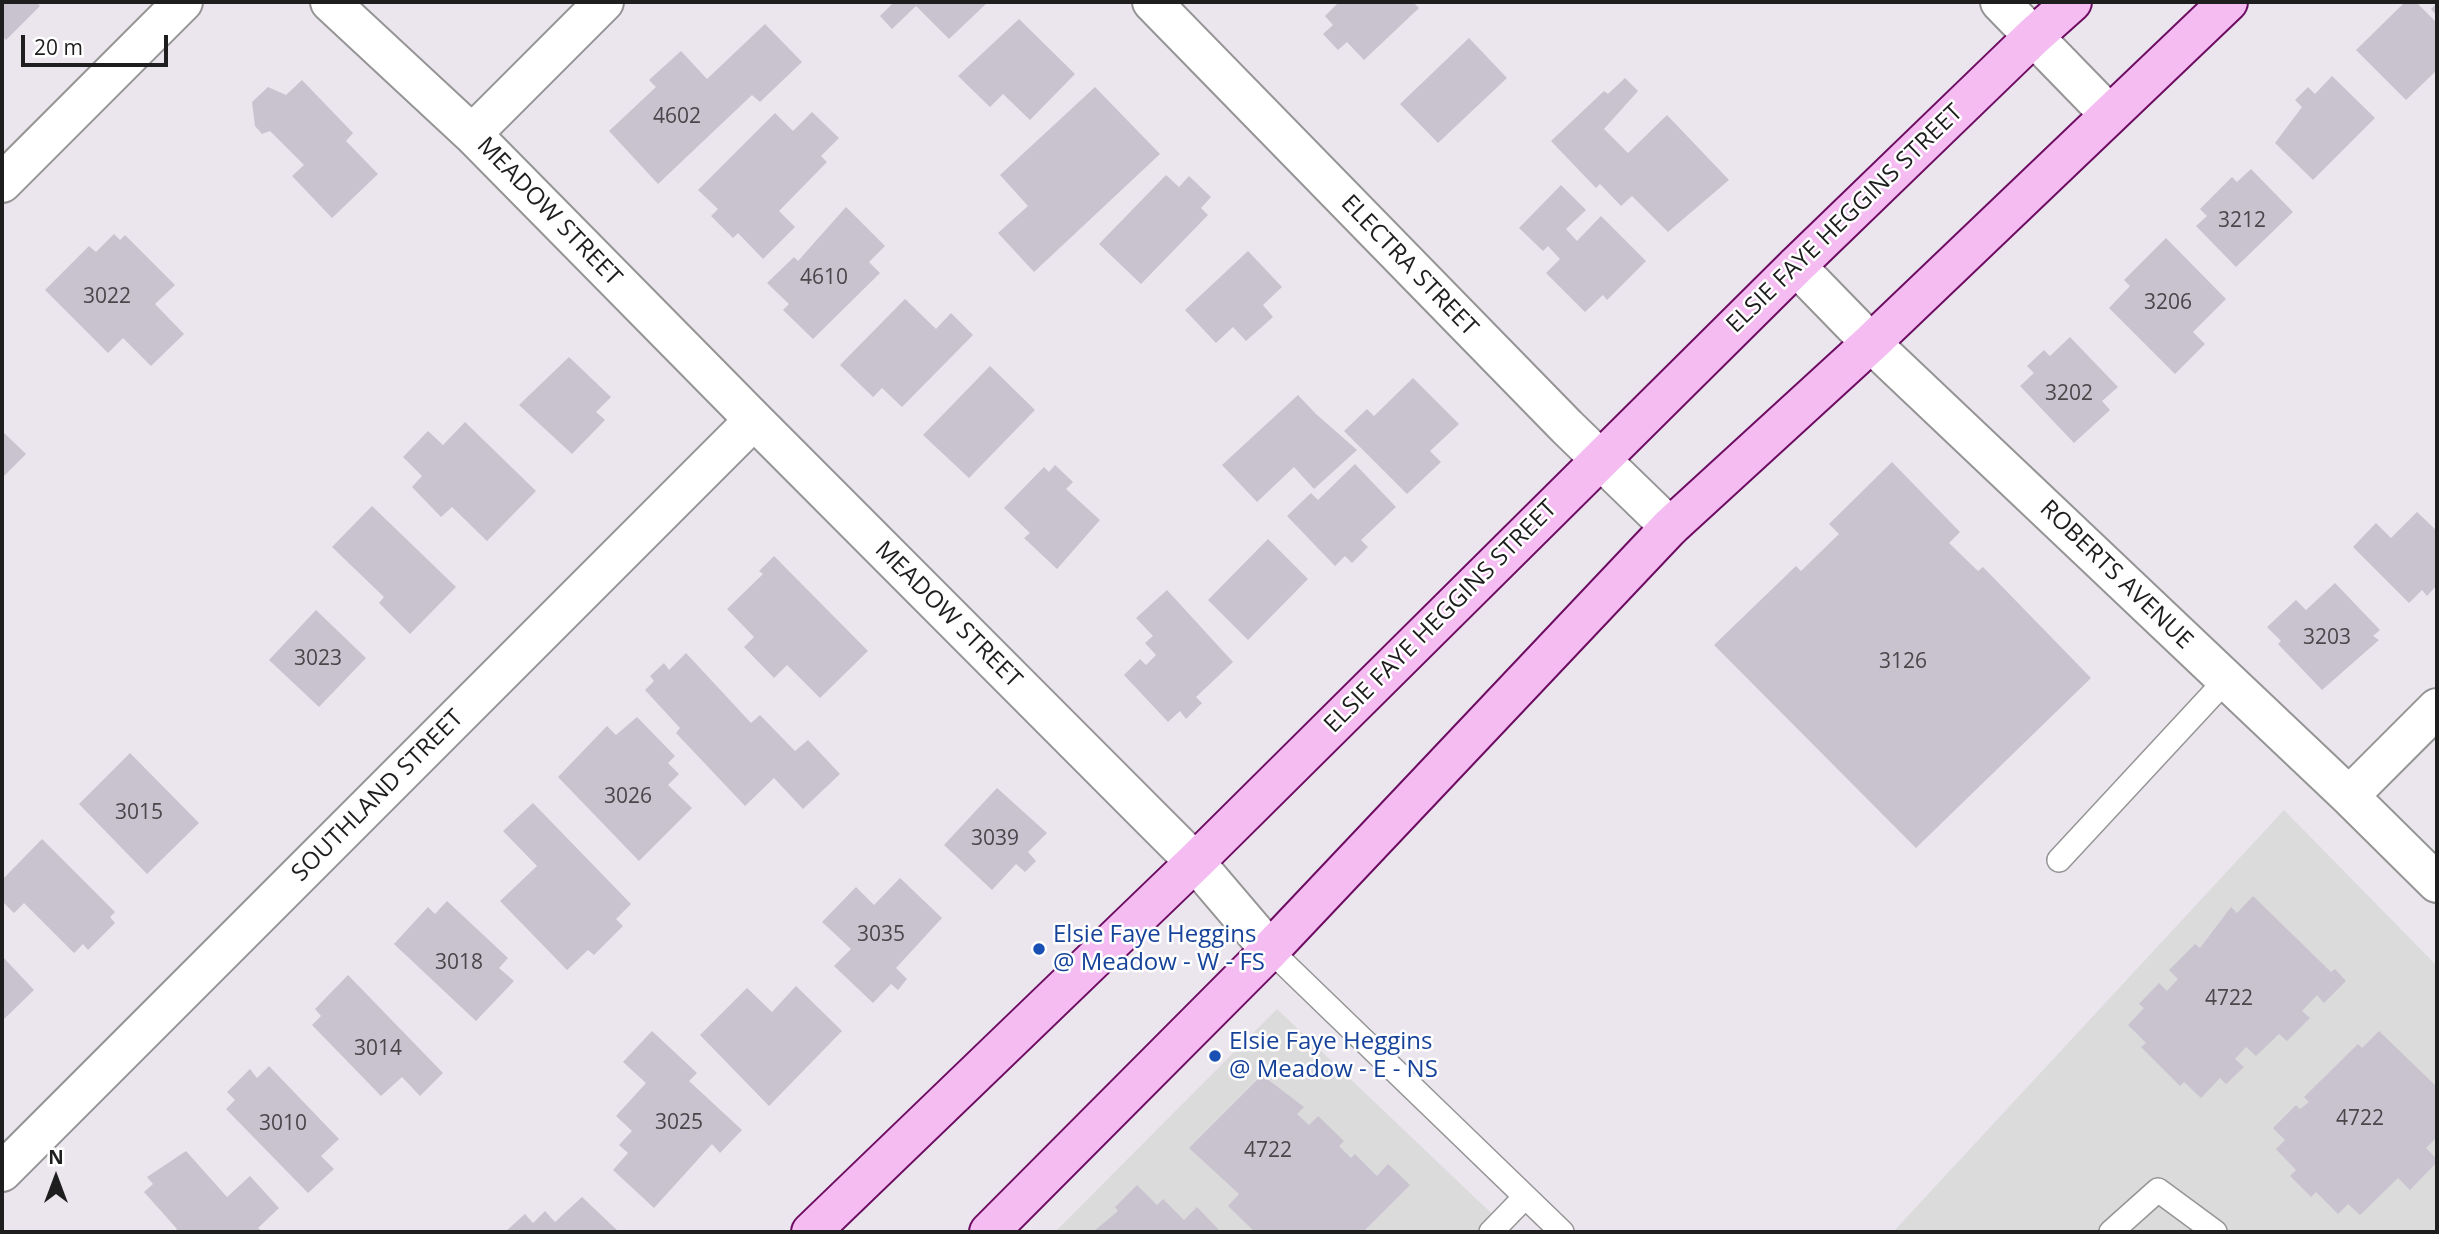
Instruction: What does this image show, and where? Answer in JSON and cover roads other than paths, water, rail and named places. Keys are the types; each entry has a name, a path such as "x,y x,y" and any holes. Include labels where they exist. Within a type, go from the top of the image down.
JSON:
{"main road":[{"name":"ELSIE FAYE HEGGINS STREET","path":"811,1232 1195,862 1796,266 2072,2"},
{"path":"989,1232 1270,950 1670,527 1871,344 2228,2"}],"street":[{"path":"2,183 183,2"},
{"name":"MEADOW STREET","path":"330,2 472,134 1195,862 1270,950"},
{"path":"472,134 604,2"},
{"name":"ELECTRA STREET","path":"1152,2 1548,408 1670,527"},
{"path":"2000,2 2109,114"},
{"name":"ROBERTS AVENUE","path":"1796,266 1871,344 2349,796 2437,883"},
{"name":"SOUTHLAND STREET","path":"2,1172 754,420"},
{"path":"2349,796 2437,708"}],"lane":[{"path":"2059,860 2227,680"},
{"name":"MEADOW STREET","path":"1270,950 1562,1232"},
{"path":"2111,1232 2158,1190 2215,1232"},
{"path":"1491,1232 1525,1197"}],"place":[{"name":"Elsie Faye Heggins @ Meadow - W - FS","path":"1039,949"},
{"name":"Elsie Faye Heggins @ Meadow - E - NS","path":"1215,1056"}]}
